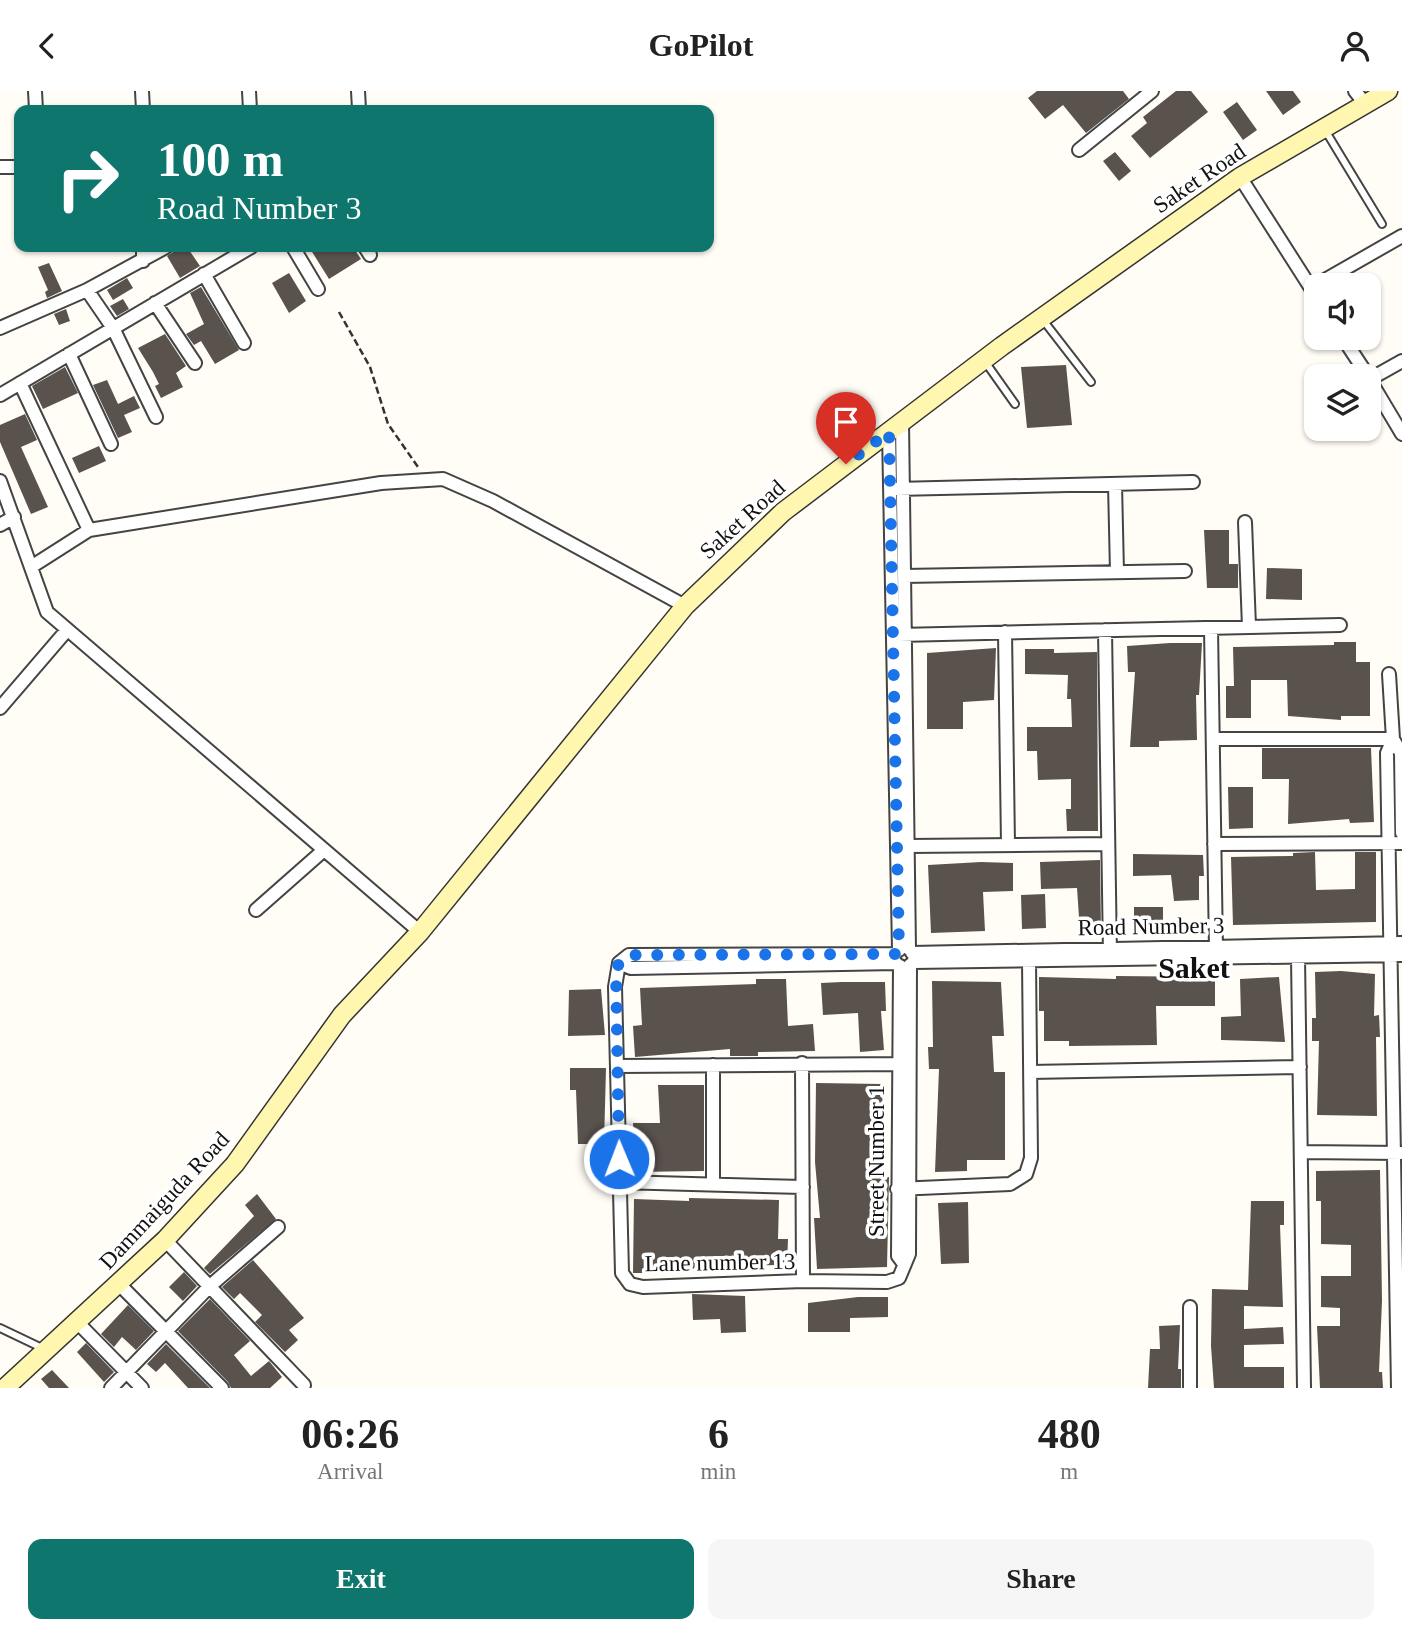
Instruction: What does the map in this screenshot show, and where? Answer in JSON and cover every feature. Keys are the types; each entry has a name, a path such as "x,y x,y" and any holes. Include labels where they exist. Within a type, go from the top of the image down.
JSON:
{"street":[{"path":"1079,150 1135,96 1152,91"},
{"name":"Saket Road","path":"420,932 685,606 783,512 1041,318 1240,177 1324,129 1361,98 1388,91"},
{"path":"1240,177 1304,278"},
{"path":"1343,273 1402,236"},
{"path":"143,252 143,261"},
{"path":"0,328 87,290 158,252"},
{"path":"0,394 242,252"},
{"path":"296,252 318,289"},
{"path":"204,274 244,343"},
{"path":"87,290 113,328 156,417"},
{"path":"155,303 195,363"},
{"path":"69,354 111,443"},
{"path":"1381,371 1402,361"},
{"path":"20,383 89,530"},
{"path":"1381,398 1402,434"},
{"name":"Street Number 1","path":"895,427 904,958 912,1063 903,1188"},
{"path":"32,567 89,530 381,483 443,479 493,501 685,606"},
{"path":"0,481 47,612 420,932"},
{"path":"896,489 1193,482"},
{"path":"1115,484 1117,572"},
{"name":"Street Number 1","path":"896,489 904,576 899,635 909,846 897,1063 909,1254 904,1264"},
{"path":"0,525 15,517"},
{"path":"1245,522 1249,627"},
{"path":"904,576 1185,571"},
{"path":"899,635 1340,625"},
{"path":"1211,628 1216,952"},
{"path":"0,708 67,630"},
{"path":"1105,630 1110,954"},
{"path":"1005,632 1008,845"},
{"path":"1389,674 1393,739 1401,753 1402,833"},
{"path":"1213,739 1393,739"},
{"path":"1393,739 1387,753 1396,843 1398,1388"},
{"path":"1214,844 1396,843"},
{"path":"909,846 1107,844"},
{"path":"256,910 324,850"},
{"name":"Dammaiguda Road","path":"5,1388 166,1240 235,1164 342,1015 420,932"},
{"name":"Road Number 3","path":"618,1066 615,986 619,963 631,968 904,958 1397,949"},
{"name":"Road Number 3","path":"1216,952 1298,957 1397,949"},
{"name":"Road Number 3","path":"904,958 1029,961 1110,954"},
{"path":"1298,957 1304,1388"},
{"path":"903,1188 1010,1184 1026,1174 1031,1158 1029,961"},
{"path":"802,1063 803,1281"},
{"path":"803,1187 619,1182 618,1066 912,1063"},
{"path":"713,1065 713,1185"},
{"path":"1030,1072 1300,1067"},
{"path":"1301,1152 1398,1153"},
{"name":"Lane number 13","path":"619,1182 622,1273 630,1284 643,1287 803,1281 887,1282 899,1278 904,1264"},
{"path":"111,1388 168,1333 210,1286 278,1227"},
{"path":"166,1240 304,1385"},
{"path":"119,1284 222,1388"},
{"path":"1190,1307 1191,1388"},
{"path":"78,1323 142,1388"}],"lane":[{"path":"1324,129 1382,224"},
{"path":"1041,318 1091,382"},
{"path":"984,360 1015,404"},
{"path":"0,1328 47,1350"}],"path":[{"path":"339,312 370,367 388,424 402,449 429,480"}],"building":[{"path":"1037,91 1123,91 1129,99 1086,133 1063,105 1045,119 1028,98"},
{"path":"1176,91 1191,91 1208,112 1150,158 1131,136 1147,123 1143,117"},
{"path":"1266,91 1293,91 1301,102 1283,115"},
{"path":"1237,102 1257,130 1243,140 1223,112"},
{"path":"1115,152 1131,171 1119,181 1103,161"},
{"path":"173,252 190,252 200,266 180,278 167,256"},
{"path":"312,252 356,252 361,259 329,279"},
{"path":"49,263 62,291 47,298 45,292 48,290 38,267"},
{"path":"289,273 306,301 289,313 272,283"},
{"path":"127,278 133,288 113,300 107,290"},
{"path":"201,287 239,350 215,364 201,341 194,345 186,334 204,324 190,293"},
{"path":"123,299 129,309 117,316 110,306"},
{"path":"66,309 70,321 59,325 54,314"},
{"path":"165,334 186,366 176,373 183,387 161,398 155,386 159,384 138,348"},
{"path":"1066,365 1072,425 1027,428 1021,367"},
{"path":"65,367 78,393 43,409 32,386"},
{"path":"107,380 118,404 134,396 140,408 124,415 132,432 118,438 93,385"},
{"path":"25,414 37,440 21,447 48,507 31,514 0,442 0,425"},
{"path":"99,446 106,461 79,473 72,458"},
{"path":"1204,530 1229,530 1229,564 1238,564 1238,588 1207,588"},
{"path":"1267,568 1302,569 1302,600 1266,599"},
{"path":"1334,642 1356,642 1356,662 1370,662 1370,716 1341,716 1341,720 1288,716 1287,680 1251,680 1251,718 1226,718 1226,686 1234,686 1233,647 1334,645"},
{"path":"1202,643 1199,695 1196,695 1197,740 1159,741 1159,747 1130,747 1135,672 1128,672 1127,646"},
{"path":"996,648 994,700 963,702 963,729 927,729 927,653"},
{"path":"1025,649 1054,649 1054,653 1097,652 1098,831 1067,831 1066,809 1071,809 1071,779 1038,780 1037,751 1027,751 1027,727 1072,727 1071,699 1067,699 1068,675 1025,674"},
{"path":"1262,748 1371,748 1374,822 1350,823 1349,819 1288,824 1289,779 1262,779"},
{"path":"1228,787 1253,787 1253,828 1229,829"},
{"path":"1315,852 1316,890 1355,889 1355,852 1376,852 1376,922 1233,925 1231,857 1293,856 1293,853"},
{"path":"1133,854 1203,855 1204,876 1199,876 1199,900 1174,901 1171,875 1133,876"},
{"path":"1100,860 1101,931 1080,932 1077,888 1041,889 1040,862"},
{"path":"1013,863 1013,891 983,892 985,931 931,933 928,865"},
{"path":"1045,894 1046,928 1022,929 1021,895"},
{"path":"1134,907 1163,907 1163,926 1134,927"},
{"path":"1315,972 1375,974 1374,1016 1379,1015 1380,1037 1376,1037 1377,1116 1317,1115 1319,1041 1312,1041 1312,1018 1316,1018"},
{"path":"1116,976 1215,977 1215,1006 1156,1006 1157,1045 1069,1046 1069,1041 1044,1041 1044,1011 1039,1011 1039,977 1116,979"},
{"path":"1279,977 1285,1042 1221,1040 1221,1017 1241,1016 1240,979"},
{"path":"756,979 786,979 788,1026 813,1024 815,1051 758,1052 758,1056 730,1056 730,1049 635,1057 633,1026 642,1025 640,988 756,984"},
{"path":"932,981 1001,982 1004,1036 992,1036 994,1072 1005,1072 1005,1160 967,1160 967,1171 935,1172 939,1069 929,1069 928,1047 933,1047"},
{"path":"885,982 886,1011 881,1011 884,1050 860,1052 858,1013 823,1015 821,983"},
{"path":"601,989 605,1035 568,1036 569,990"},
{"path":"570,1068 606,1068 604,1144 578,1144 576,1090 570,1090"},
{"path":"816,1083 882,1084 884,1177 889,1177 887,1267 817,1269 814,1218 820,1218 815,1162"},
{"path":"658,1085 704,1085 704,1171 634,1172 633,1123 660,1123"},
{"path":"1380,1170 1382,1301 1379,1372 1382,1372 1383,1388 1320,1388 1317,1326 1340,1326 1340,1308 1321,1307 1321,1276 1351,1276 1351,1245 1321,1244 1321,1201 1316,1201 1316,1171"},
{"path":"257,1194 276,1219 210,1274 204,1268 254,1216 245,1205"},
{"path":"689,1198 779,1200 778,1239 788,1239 787,1265 709,1266 709,1270 656,1266 656,1273 633,1273 634,1199 689,1201"},
{"path":"1251,1201 1284,1201 1284,1225 1280,1225 1283,1307 1244,1306 1244,1329 1283,1327 1284,1344 1244,1345 1244,1367 1284,1367 1284,1388 1214,1388 1211,1346 1212,1289 1248,1290"},
{"path":"968,1202 969,1263 941,1264 938,1203"},
{"path":"253,1260 304,1318 289,1330 298,1340 285,1352 255,1322 262,1315 240,1293 234,1299 222,1287"},
{"path":"184,1272 197,1286 183,1301 169,1287"},
{"path":"692,1294 745,1296 746,1332 721,1333 720,1319 693,1320"},
{"path":"858,1297 888,1297 888,1317 850,1318 850,1332 808,1332 808,1303"},
{"path":"210,1299 250,1341 234,1355 251,1376 269,1361 282,1377 270,1388 231,1388 178,1331"},
{"path":"128,1305 154,1331 136,1350 122,1337 114,1347 101,1334"},
{"path":"1180,1325 1178,1369 1181,1369 1181,1388 1148,1388 1150,1349 1160,1349 1159,1326"},
{"path":"86,1343 114,1372 104,1382 77,1352"},
{"path":"166,1344 210,1388 188,1388 165,1363 156,1372 147,1364"},
{"path":"52,1370 69,1388 49,1388 41,1379"}],"district":[{"name":"Saket","path":"1194,968"}],"route":[{"path":"619,1159 615,986 619,963 629,955 895,954 899,950 889,432 846,464"}]}
